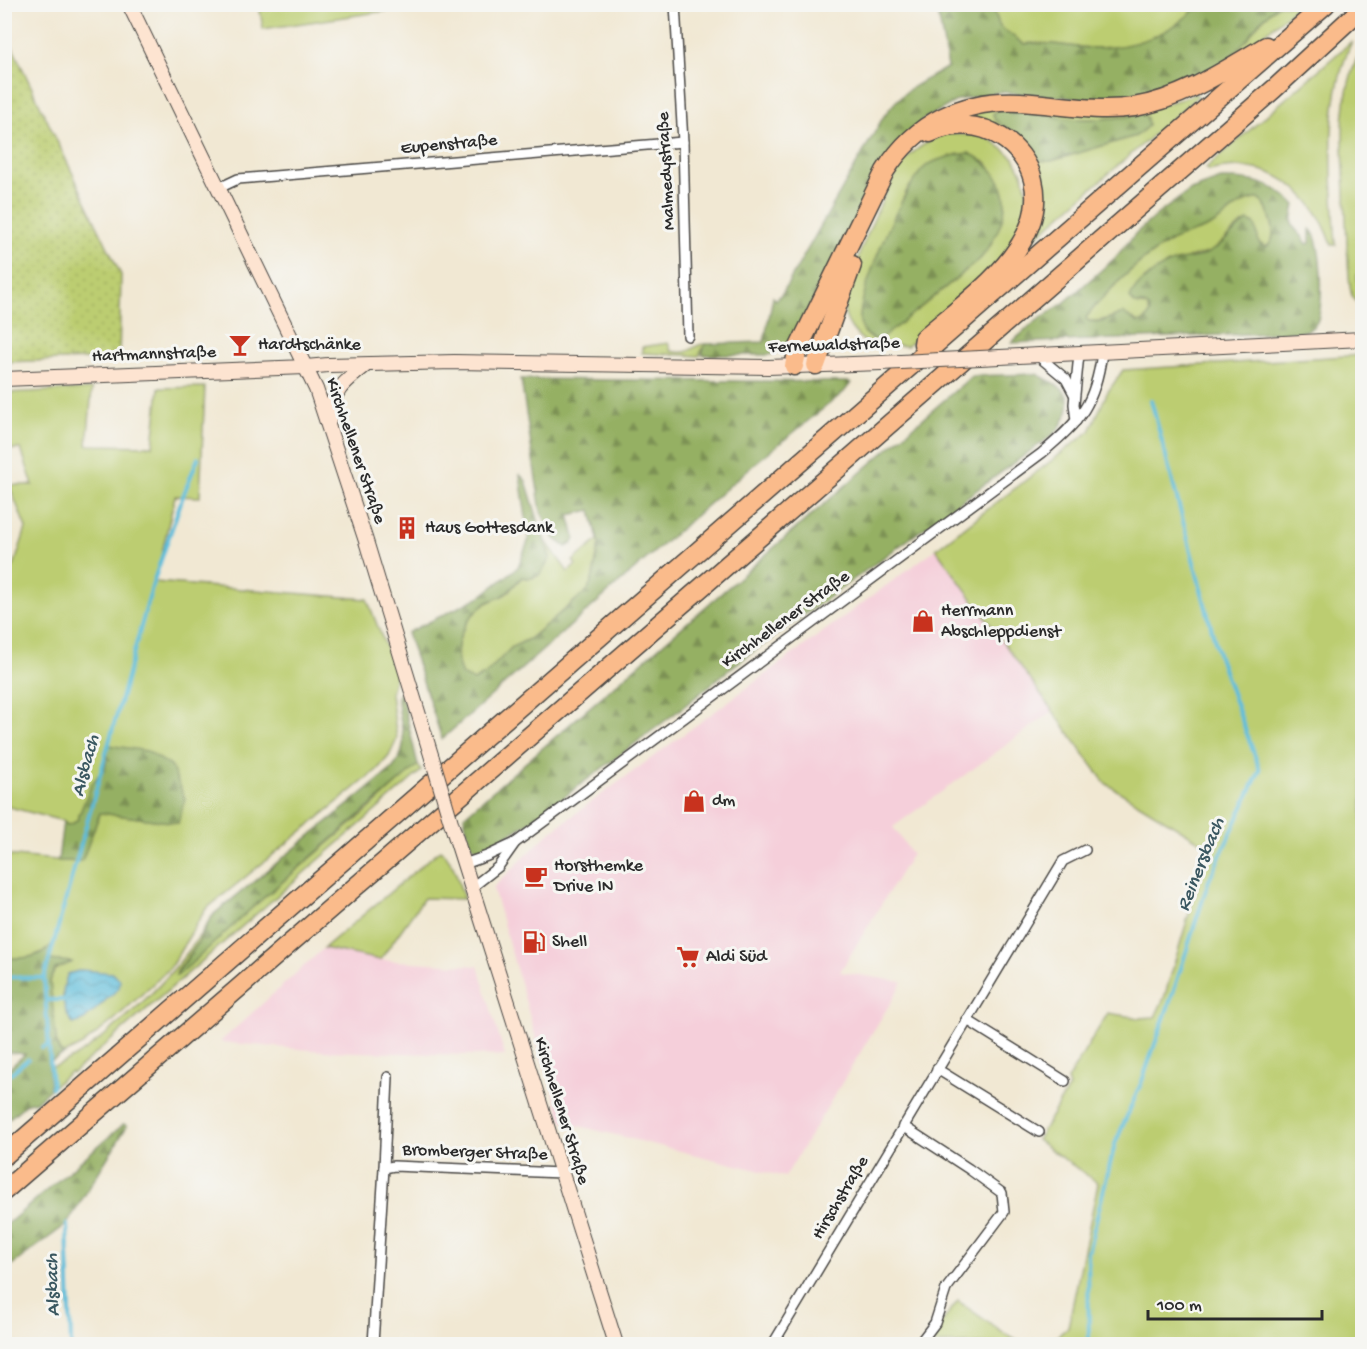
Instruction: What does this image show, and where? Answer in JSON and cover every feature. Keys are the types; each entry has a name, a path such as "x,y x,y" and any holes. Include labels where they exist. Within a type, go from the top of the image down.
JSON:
{"highway":[{"path":"4,1156 1326,4"},
{"path":"4,1191 1274,89 1362,8"},
{"path":"794,366 798,349 881,178 900,150 913,136 955,112 992,102 1022,102 1098,110 1151,104 1213,78 1308,21"},
{"path":"816,365 836,304 892,172 915,144 927,135 954,126 975,127 1002,138 1024,160 1032,174 1035,213 1027,234 1004,266 924,338 919,359"}],"main road":[{"name":"Kirchhellener Straße","path":"129,4 316,389 366,541 471,888 616,1344"},
{"name":"Fernewaldstraße","path":"306,368 328,365 511,361 794,366 1362,339"},
{"path":"329,426 330,409 335,395 349,378 366,365"},
{"name":"Hartmannstraße","path":"4,379 306,368"}],"street":[{"name":"Malmedystraße","path":"675,4 683,142 688,336"},
{"name":"Eupenstraße","path":"219,188 238,179 683,142"},
{"name":"Kirchhellener Straße","path":"464,864 515,843 1042,453 1076,422 1088,406 1095,391 1102,353"},
{"path":"1076,422 1075,396 1079,354"},
{"path":"1037,356 1066,379 1075,396"},
{"name":"Kirchhellener Straße","path":"471,888 498,867 515,843"},
{"name":"Hirschstraße","path":"773,1344 1063,861 1084,850"},
{"path":"967,1020 1065,1081"},
{"path":"937,1069 1039,1132"},
{"path":"384,1168 388,1077"},
{"path":"903,1126 993,1187 1002,1194 1004,1202 1004,1212 946,1289 935,1323 919,1344"},
{"name":"Bromberger Straße","path":"373,1344 384,1168 394,1166 561,1173"}],"shaded area":[{"path":"936,549 1053,711 893,827 912,854 840,972 903,982 785,1177 563,1122 541,1056 493,888 548,834"},
{"path":"324,948 380,960 478,966 505,1056 322,1051 220,1042"}],"green space":[{"path":"259,4 426,4 426,5 263,29"},
{"path":"933,5 992,5 1000,27 1024,44 1106,48 1136,43 1163,32 1188,16 1199,5 1278,5 1259,22 1249,37 1225,63 1190,81 1148,95 1097,100 1000,92 958,100 922,120 855,224 786,349 769,355 702,355 705,344 764,342 773,297 776,300 783,292 884,116 906,92 948,67 938,13"},
{"path":"992,5 1199,5 1176,25 1150,38 1121,46 1090,48 1024,44 1000,27"},
{"path":"1278,5 1299,5 1225,63 1257,25"},
{"path":"9,40 121,275 119,358 5,362 4,42"},
{"path":"1352,41 1343,66 1333,116 1332,167 1336,245 1332,245 1324,225 1313,208 1301,193 1286,181 1251,168 1209,171 1206,168"},
{"path":"1362,54 1362,274 1357,275 1362,310 1352,296 1350,287 1343,125 1351,75 1357,58 1361,58"},
{"path":"1194,94 1198,96 1030,242 1039,211 1040,198 1032,166 1012,141 999,132 969,122 952,122 950,118 977,109 1004,105 1088,112 1124,112 1160,106","holes":["996,109 1055,117 1088,119 1143,114 1147,118 1148,126 1136,136 1051,161 1044,161 1035,157 1020,136 995,120 993,114"]},
{"path":"1000,108 1038,115 1088,119 1143,114 1147,118 1148,126 1136,136 1051,161 1044,161 1035,157 1020,136 995,120 993,114"},
{"path":"944,134 980,135 993,141 1014,158 1023,175 1027,192 1025,223 988,276 907,346 881,344 879,348 866,343 851,328 845,315 846,295 851,278 867,234 903,163 922,146","holes":["958,154 986,162 1000,183 1005,205 990,247 980,259 918,310 872,339 864,332 860,321 861,310 878,254 907,190 925,167"]},
{"path":"969,153 989,167 1002,188 1005,204 997,233 980,259 880,340 872,338 862,327 860,319 862,305 874,263 905,195 925,167 946,157"},
{"path":"1221,179 1252,181 1279,192 1295,205 1292,221 1294,228 1307,244 1310,243 1310,229 1318,246 1321,303 1314,326 1301,332 1011,343 1035,322 1065,302 1115,258 1136,233 1191,190","holes":["1260,199 1270,216 1273,230 1273,237 1266,247 1259,243 1255,224 1248,221 1208,253 1170,263 1137,286 1130,298 1135,304 1143,304 1149,308 1150,313 1145,321 1138,323 1123,313 1101,322 1086,319 1116,284 1161,247 1212,225 1243,203"]},
{"path":"1259,199 1263,204 1272,223 1273,237 1266,247 1258,243 1255,224 1248,221 1239,226 1211,252 1188,258 1139,305 1147,306 1150,313 1146,321 1138,323 1124,315 1098,321 1086,319 1116,284 1149,255 1173,240 1212,225 1237,206"},
{"path":"668,343 671,351 678,352 688,351 705,344 699,356 642,353 642,347"},
{"path":"1362,355 1362,1344 1048,1344 1068,1327 1098,1183 1037,1140 1069,1087 1067,1080 1108,1013 1139,1018 1155,1017 1164,998 1209,847 1105,783 936,549 1090,431 1107,393 1123,370"},
{"path":"1037,374 1062,389 1068,400 1065,418 1054,434 731,668 682,708 532,821 489,846 478,849 473,847 469,840 464,816 972,376"},
{"path":"521,379 851,383 844,392 754,464 442,739 407,633 481,596 518,567 529,539 520,475 526,481 550,558 540,574 533,578 522,577 505,594 479,608 472,616 458,644 458,665 462,675 474,681 486,674 512,647 529,639 588,590 593,577 599,544 591,510 569,515 575,538 573,543 566,547 554,538 541,512"},
{"path":"205,387 200,497 175,496 155,582 367,599 396,673 391,693 397,739 389,756 377,770 205,910 170,968 114,1020 82,1045 64,1054 57,1046 50,1000 52,975 62,966 49,961 54,944 31,957 5,958 5,855 77,862 86,850 100,813 178,823 109,745 105,770 98,775 77,820 72,824 67,825 63,821 5,806 5,567 14,566 26,528 9,485 33,485 21,449 5,449 4,393 92,389 87,445 153,446 159,388","holes":["82,970 84,1020 73,1024 66,1013 63,1000 65,980 68,974"]},
{"path":"545,540 568,572 576,565 573,561 598,540 593,577 588,590 529,639 512,647 486,674 474,681 462,675 457,654 461,634 466,625 479,608 502,597 523,577 533,578 540,574 550,558"},
{"path":"401,693 418,765 254,906 180,974 176,975 214,914 392,769 402,751 403,734 398,706 398,696"},
{"path":"108,745 147,751 171,766 185,799 178,823 100,813 82,861 58,861 63,821 67,825 77,820 92,783 105,770"},
{"path":"418,764 421,771 73,1073 70,1072 50,1089 49,1068 66,1062 82,1052 139,1006 177,966 209,921 198,943 176,973 190,964"},
{"path":"440,850 453,866 464,899 424,898 380,960 324,948"},
{"path":"55,941 49,960 73,962 55,969 50,981 57,1046 64,1054 49,1062 50,1089 37,1101 27,1103 5,1122 5,1072 25,1054 5,1052 5,958 38,954"},
{"path":"124,1124 127,1126 67,1224 5,1270 5,1226"},
{"path":"958,1301 1002,1332 1023,1344 925,1344"}],"water":[{"path":"82,970 112,973 120,980 119,988 84,1020 73,1024 64,1006 64,987 68,974"}],"waterway":[{"name":"Reinersbach","path":"1089,1344 1088,1253 1115,1144 1142,1081 1209,880 1260,770 1219,657 1151,400"},
{"name":"Alsbach","path":"52,1088 44,978 153,583 198,458"},
{"path":"4,977 44,978"},
{"path":"46,1000 64,1000"},
{"name":"Alsbach","path":"42,1048 49,1044"},
{"path":"4,1079 28,1059"},
{"name":"Alsbach","path":"67,1224 71,1344"}],"place":[{"name":"Hardtschänke","path":"240,345"},
{"name":"Haus Gottesdank","path":"407,528"},
{"name":"Herrmann Abschleppdienst","path":"923,621"},
{"name":"dm","path":"694,801"},
{"name":"Horsthemke Drive IN","path":"536,876"},
{"name":"Shell","path":"534,942"},
{"name":"Aldi Süd","path":"688,957"}]}
